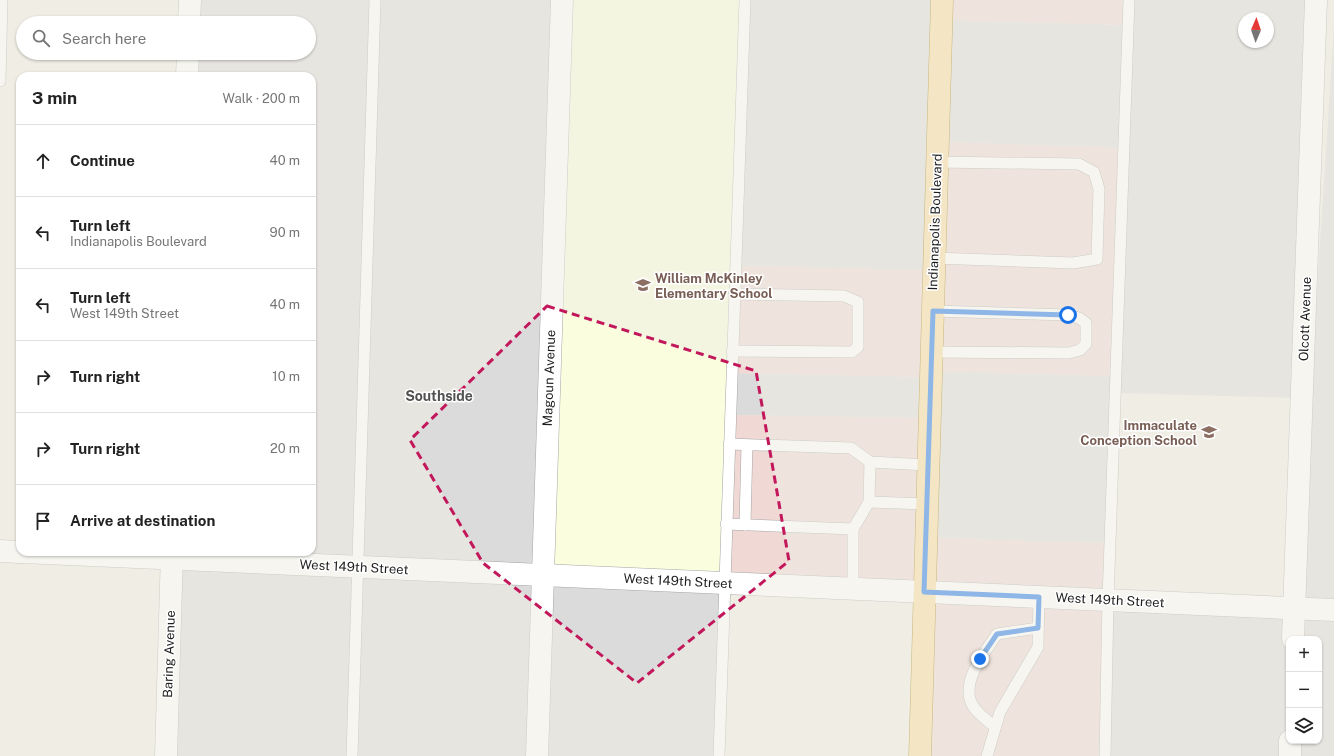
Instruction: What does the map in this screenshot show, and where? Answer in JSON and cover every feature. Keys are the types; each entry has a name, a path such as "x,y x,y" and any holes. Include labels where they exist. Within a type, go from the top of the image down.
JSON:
{"main road":[{"name":"Indianapolis Boulevard","path":"920,756 942,0"}],"street":[{"path":"189,16 190,0"},
{"name":"Magoun Avenue","path":"537,756 562,0"},
{"name":"Olcott Avenue","path":"1294,636 1316,0"},
{"path":"187,72 188,60"},
{"name":"West 149th Street","path":"0,551 16,552"},
{"name":"Baring Avenue","path":"166,756 171,556"},
{"name":"West 149th Street","path":"186,556 357,567 1334,610"},
{"path":"1290,744 1290,756"}],"lane":[{"path":"0,81 2,0"},
{"path":"352,756 375,0"},
{"path":"718,756 745,0"},
{"path":"1105,756 1108,600 1129,0"},
{"path":"934,258 1073,263 1097,259 1100,189 1094,172 1079,164 937,162"},
{"path":"732,351 852,352 858,347 858,302 844,296 734,294"},
{"path":"932,352 1069,353 1080,350 1086,344 1086,323 1079,318 1068,315 933,311"},
{"path":"729,444 851,448 870,462 928,465"},
{"path":"745,525 748,445"},
{"path":"853,589 854,529 869,502 870,462"},
{"path":"869,502 927,504"},
{"path":"726,524 854,529"},
{"path":"988,756 1000,712 1038,647 1039,597"},
{"path":"995,727 973,707 969,696 975,669 997,634 1038,628"}],"highlighted area":[{"path":"547,306 756,371 789,561 637,683 483,563 410,440"}],"shaded area":[{"path":"192,0 560,0 534,756 170,756 176,556 316,556 316,72 190,72 191,60 316,60 316,16 191,16"},
{"name":"William McKinley Elementary School","path":"566,0 740,0 719,578 548,570"},
{"path":"747,0 939,0 931,270 739,266"},
{"path":"945,0 1126,0 1126,25 945,20"},
{"path":"1131,0 1313,0 1299,398 1118,393"},
{"path":"945,20 1125,25 1121,148 941,142"},
{"path":"1334,26 1334,607 1297,605"},
{"path":"941,142 1121,148 1112,376 934,371"},
{"path":"739,266 931,270 928,377 733,373"},
{"path":"934,371 1112,376 1108,543 929,538"},
{"path":"733,373 928,377 928,418 733,415"},
{"path":"733,415 928,418 922,590 726,581"},
{"path":"929,538 1108,543 1106,598 928,589"},
{"path":"546,579 721,587 716,756 540,756"},
{"path":"926,594 1110,602 1106,756 922,756"},
{"path":"1110,602 1293,611 1289,636 1286,636 1286,744 1288,744 1288,756 1106,756"},
{"path":"1297,612 1334,613 1334,756 1293,756 1293,744 1322,744 1322,636 1296,636"}],"place":[{"name":"William McKinley Elementary School","path":"643,285"},
{"name":"Immaculate Conception School","path":"1209,432"}],"district":[{"name":"Southside","path":"439,396"}],"route":[{"path":"980,659 997,634 1038,628 1039,597 924,592 933,311 1068,315"}]}
